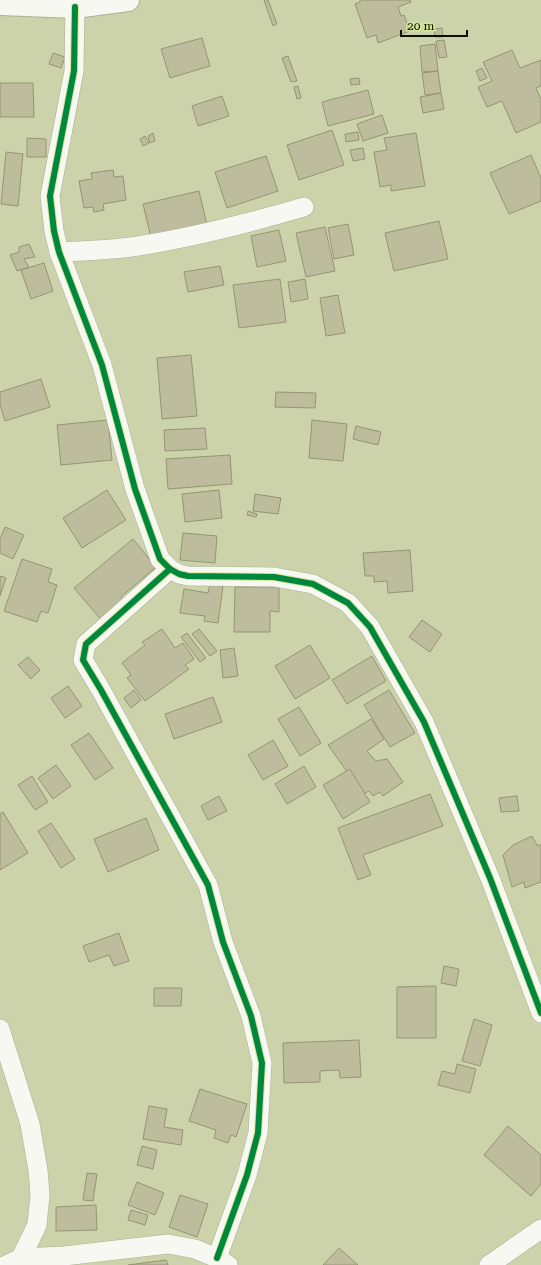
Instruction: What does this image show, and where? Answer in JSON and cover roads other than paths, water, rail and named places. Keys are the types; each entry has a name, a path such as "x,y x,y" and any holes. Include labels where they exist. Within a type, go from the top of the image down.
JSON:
{"street":[{"path":"0,4 75,7 128,0"},
{"path":"75,7 74,71 50,196 54,232 59,252 102,365 135,489 160,559 170,569 178,574 188,576 274,577 313,584 348,603 370,627 424,722 490,878 541,1013"},
{"path":"59,252 138,246 205,233 304,207"},
{"path":"14,1261 168,1244 195,1249 223,1262 258,1133 262,1063 251,1016 223,942 208,885 83,660 86,644 170,569"},
{"path":"0,1029 30,1124 38,1170 40,1195 37,1225 14,1261"},
{"path":"489,1265 541,1229"}]}
